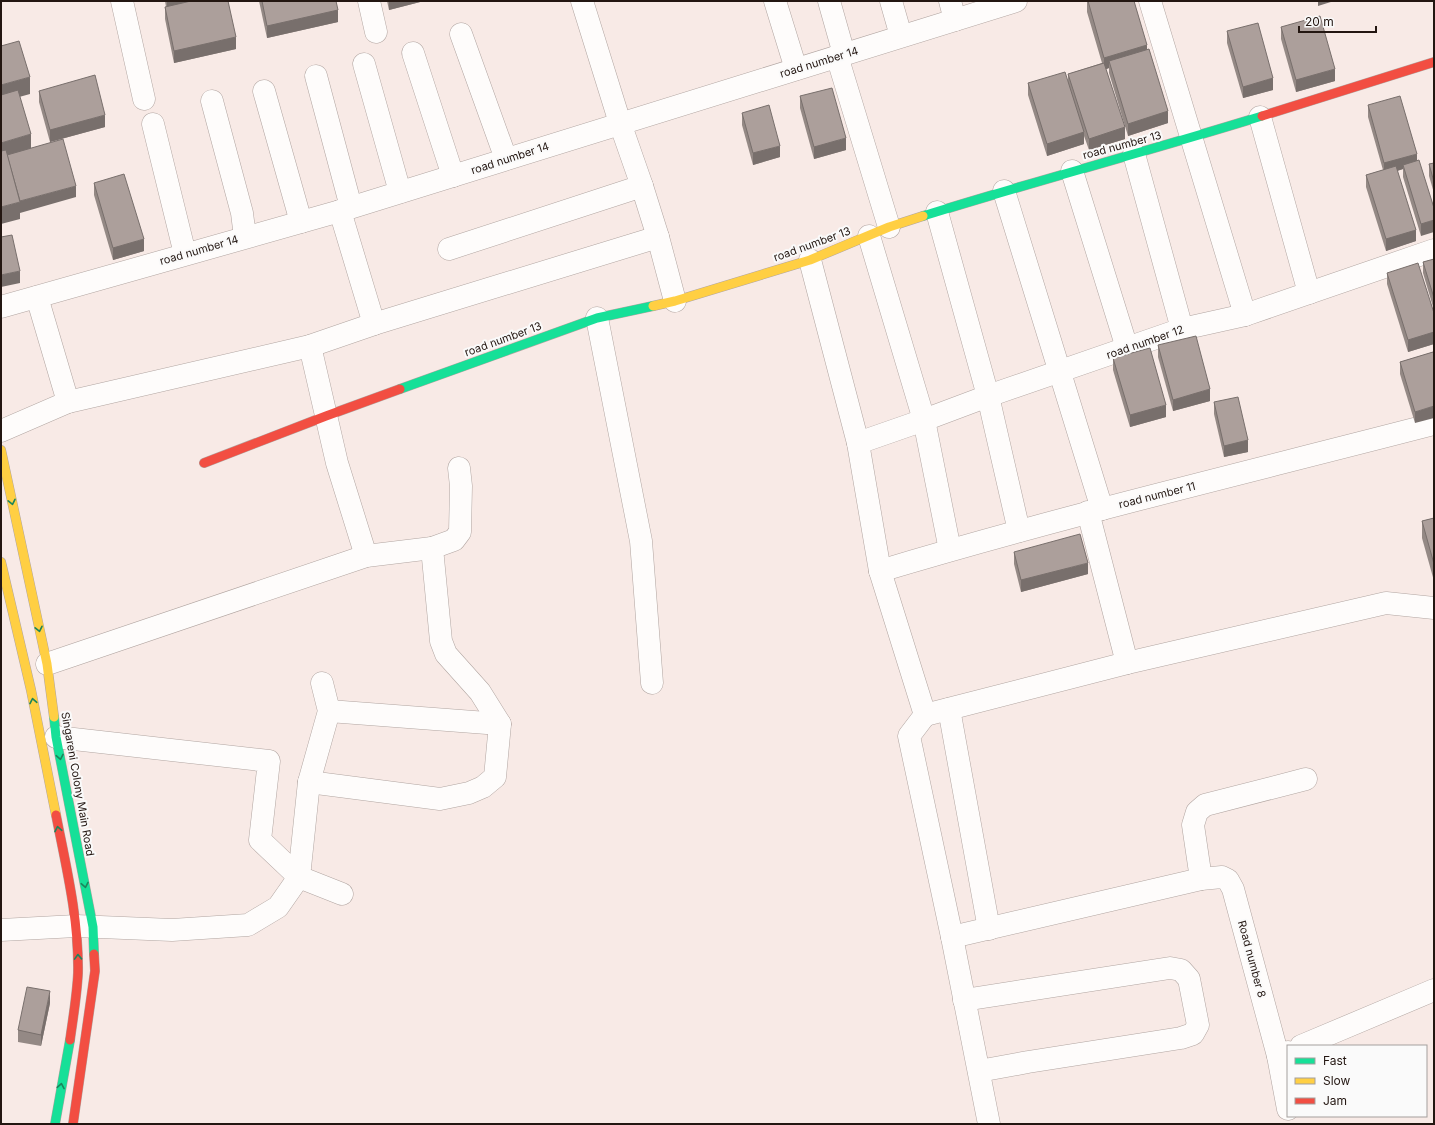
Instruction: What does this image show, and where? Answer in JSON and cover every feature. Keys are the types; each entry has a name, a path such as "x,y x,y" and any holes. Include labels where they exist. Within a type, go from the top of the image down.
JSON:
{"street":[{"path":"122,1 144,99"},
{"path":"368,1 376,32"},
{"path":"582,1 620,123 658,237 674,301"},
{"path":"775,1 796,69"},
{"path":"829,1 841,55 889,227"},
{"path":"891,1 901,36"},
{"name":"road number 14","path":"1,307 346,209 453,176 901,36 953,11 1013,1"},
{"path":"1150,1 1245,315"},
{"path":"461,34 506,159"},
{"path":"413,53 453,176"},
{"name":"road number 13","path":"204,463 326,416 597,318 674,301 810,260 889,227 1072,171 1192,138 1434,62"},
{"path":"364,64 400,192"},
{"path":"316,76 374,324"},
{"path":"264,91 301,222"},
{"path":"212,102 242,213 245,237"},
{"path":"1260,117 1308,293"},
{"path":"153,124 185,254"},
{"path":"1134,154 1182,329"},
{"path":"1072,171 1127,348"},
{"path":"449,249 642,186"},
{"path":"1004,191 1060,371 1095,511 1127,663"},
{"path":"937,212 988,396 1019,531"},
{"path":"869,236 924,420 950,550"},
{"path":"1,430 68,402 310,346 374,324 658,237"},
{"name":"road number 12","path":"858,442 1182,329 1245,315 1434,250"},
{"path":"810,260 858,442 880,571 925,714"},
{"path":"36,297 68,402"},
{"path":"597,318 641,541 652,683"},
{"path":"310,346 337,463 366,556"},
{"name":"road number 11","path":"880,571 1019,531 1434,424"},
{"name":"Singareni Colony Main Road","path":"1,450 15,573 31,690 70,885 85,927 55,1124"},
{"path":"46,664 366,556 432,548 454,540 460,532 462,486 459,468"},
{"path":"309,782 440,799 469,793 483,787 495,777 500,724 480,692 446,654 441,640 432,548"},
{"name":"Singareni Colony Main Road","path":"1,562 15,573 46,664 85,927 95,971 73,1124"},
{"path":"989,1124 952,937 909,736 925,714 1127,663 1386,603 1433,609"},
{"path":"1,930 85,927 172,930 248,924 278,907 298,877 309,782 329,711 322,683"},
{"path":"949,709 989,929"},
{"path":"329,711 500,724"},
{"path":"56,737 269,761 260,840 298,877 342,894"},
{"path":"1201,879 1193,826 1197,812 1205,805 1306,779"},
{"name":"Road number 8","path":"952,937 1201,879 1222,878 1228,880 1233,889 1283,1054 1287,1098"},
{"path":"964,1000 1170,968 1181,970 1189,979 1198,1025 1193,1034 1180,1038 979,1071"},
{"path":"1303,1045 1434,990"}],"building":[{"path":"191,1 228,1 236,37 174,51 165,7"},
{"path":"262,1 336,1 338,10 267,26"},
{"path":"1088,1 1134,1 1147,45 1104,58"},
{"path":"1320,16 1335,69 1296,80 1281,27"},
{"path":"1258,23 1273,78 1243,87 1227,31"},
{"path":"19,41 30,77 1,85 1,46"},
{"path":"1149,49 1168,111 1128,124 1109,61"},
{"path":"1104,63 1125,127 1089,139 1068,74"},
{"path":"1065,72 1084,132 1047,144 1028,83"},
{"path":"95,75 105,115 50,130 39,91"},
{"path":"832,88 846,138 814,147 800,96"},
{"path":"18,90 31,134 1,143 1,95"},
{"path":"1400,96 1417,154 1384,163 1368,105"},
{"path":"769,105 780,146 753,153 742,113"},
{"path":"63,139 76,186 20,201 7,155"},
{"path":"6,150 20,202 1,207 1,151"},
{"path":"1419,160 1434,208 1434,220 1421,224 1403,165"},
{"path":"1434,163 1434,182 1429,164"},
{"path":"1396,166 1416,230 1386,239 1366,175"},
{"path":"124,174 144,239 113,248 94,183"},
{"path":"12,235 20,271 1,275 1,237"},
{"path":"1434,259 1434,298 1423,262"},
{"path":"1418,263 1434,313 1434,332 1408,340 1387,273"},
{"path":"1196,336 1210,389 1173,400 1158,345"},
{"path":"1150,348 1166,405 1130,415 1113,358"},
{"path":"1433,352 1434,406 1415,412 1400,362"},
{"path":"1238,397 1248,440 1224,446 1214,402"},
{"path":"1434,518 1434,564 1422,521"},
{"path":"1080,534 1088,563 1021,580 1014,552"},
{"path":"27,987 50,991 41,1035 18,1030"}],"traffic: fast":[{"path":"923,216 1262,116"},
{"path":"400,389 597,318 653,306"},
{"path":"54,717 56,737 93,927 94,954"},
{"path":"55,1124 70,1040"}],"traffic: slow":[{"path":"653,306 675,301 810,260 889,227 923,216"},
{"path":"1,450 47,664 54,717"},
{"path":"1,562 31,690 56,815"}],"traffic: jam":[{"path":"1262,116 1434,62"},
{"path":"204,463 400,389"},
{"path":"56,815 68,873 78,953 77,990 70,1040"},
{"path":"73,1124 95,971 94,954"}]}
